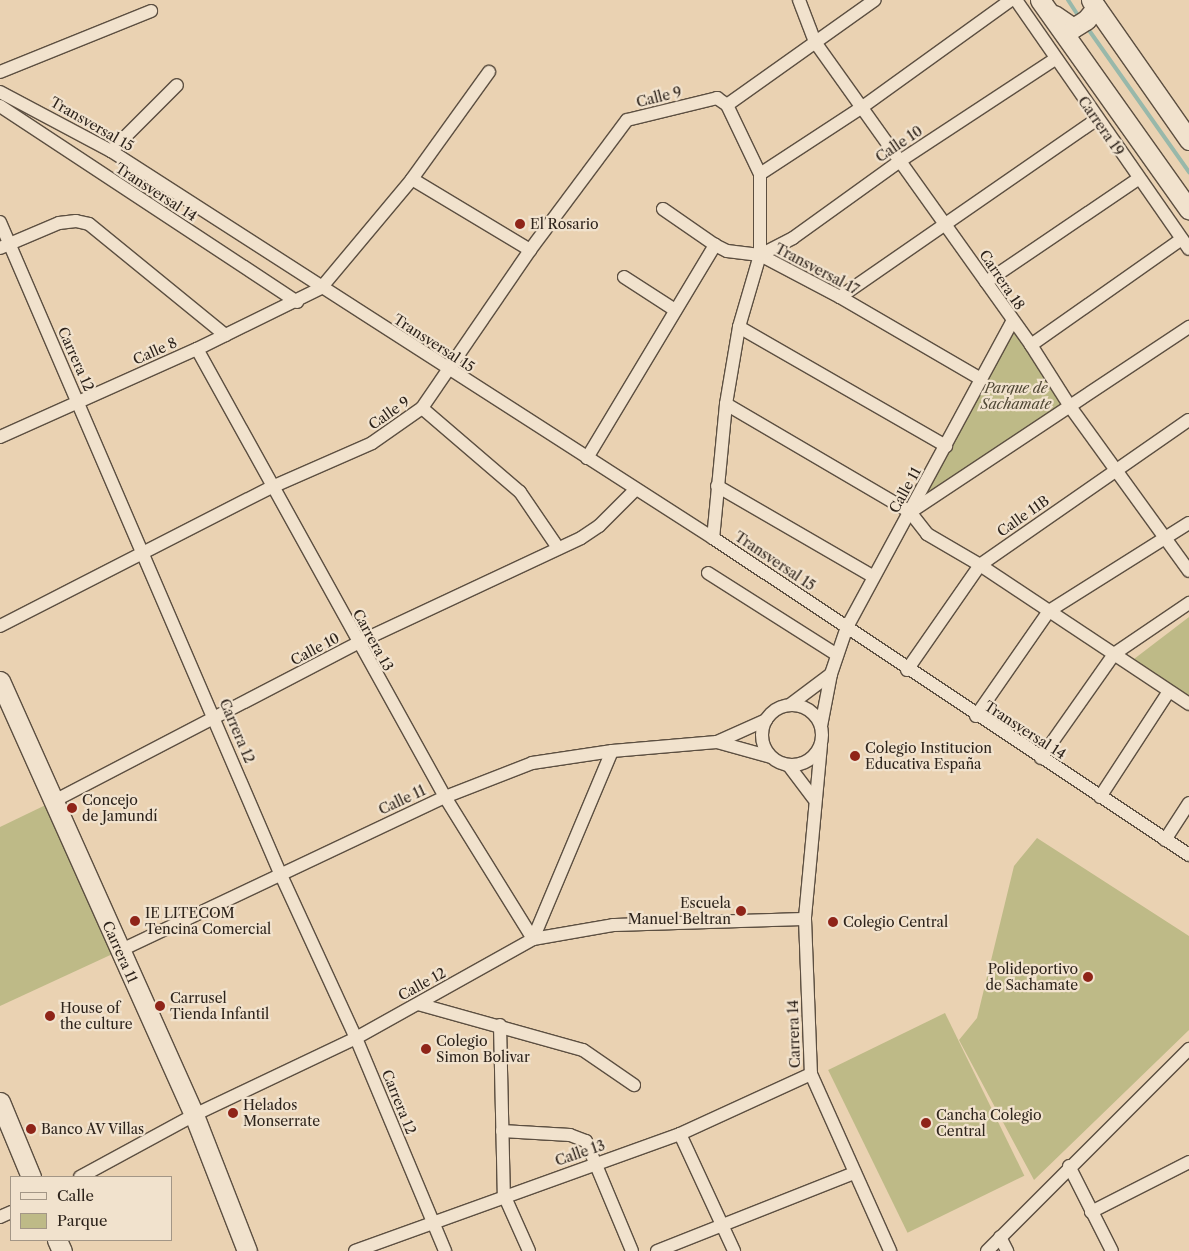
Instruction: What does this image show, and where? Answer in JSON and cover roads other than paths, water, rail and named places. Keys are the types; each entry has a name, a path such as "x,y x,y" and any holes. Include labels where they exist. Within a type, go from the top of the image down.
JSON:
{"main road":[{"path":"1042,3 1073,28 1092,8 1189,140"},
{"name":"Carrera 19","path":"1042,3 1189,210"},
{"name":"Carrera 11","path":"0,681 56,800 119,951 194,1115 248,1251"},
{"path":"0,1102 31,1176"}],"street":[{"name":"Carrera 18","path":"800,0 815,42 945,223 1012,322 1031,345 1071,408 1189,571"},
{"name":"Calle 9","path":"0,626 272,487 372,443 422,408 530,250 627,120 722,102 815,42 875,0"},
{"path":"760,174 861,108 1011,0"},
{"name":"Carrera 19","path":"1016,0 1096,120 1186,244"},
{"path":"0,72 151,10"},
{"name":"Calle 10","path":"760,255 793,238 900,161 1055,60"},
{"path":"321,288 412,179 489,72"},
{"path":"111,151 177,84"},
{"name":"Transversal 15","path":"0,92 111,151 321,288 713,538 847,627"},
{"name":"Transversal 17","path":"722,102 760,174 760,255 840,297 981,379"},
{"name":"Transversal 14","path":"0,106 296,302"},
{"path":"840,297 1096,120"},
{"path":"412,179 530,250"},
{"path":"986,282 1138,179"},
{"path":"663,209 715,245 727,251 760,255 739,327 726,404 713,538"},
{"path":"5,246 59,223 76,221 89,224 225,335"},
{"name":"Carrera 12","path":"0,222 5,246 78,400 141,553 216,719 280,873 356,1038 445,1251"},
{"path":"1031,345 1186,244"},
{"path":"587,458 715,245"},
{"path":"624,277 675,310"},
{"name":"Calle 8","path":"0,437 78,400 197,349 296,302 321,288"},
{"name":"Calle 11","path":"821,726 831,674 847,627 1012,322"},
{"path":"739,327 946,446"},
{"path":"910,512 1071,408 1189,327"},
{"name":"Carrera 13","path":"197,349 357,643 445,797 533,939"},
{"path":"726,404 910,512 927,534 980,565 1189,704"},
{"path":"422,408 520,492 558,548"},
{"name":"Calle 11B","path":"907,670 980,565 1189,420"},
{"path":"718,486 874,577"},
{"name":"Calle 10","path":"56,800 216,719 357,643 558,548 599,526 636,490"},
{"path":"976,716 1049,611 1189,524"},
{"path":"708,573 837,655"},
{"path":"1041,758 1114,654 1189,603"},
{"name":"Transversal 14","path":"847,627 976,716 1189,854"},
{"path":"814,799 789,766 771,758 762,740 766,720 772,712 791,704 831,674"},
{"path":"1100,797 1169,691"},
{"path":"789,766 808,761 821,745 821,726 810,710 791,704"},
{"name":"Calle 11","path":"119,951 280,873 445,797 532,763 612,751 717,742 766,720"},
{"name":"Calle 11","path":"717,742 771,758"},
{"name":"Carrera 14","path":"821,745 814,799 805,919 811,1074 890,1251"},
{"path":"533,939 612,751"},
{"path":"1165,840 1189,803"},
{"name":"Calle 12","path":"82,1176 194,1115 356,1038 533,939 612,925 805,919"},
{"path":"418,1004 500,1025 583,1050 634,1085"},
{"path":"500,1025 504,1195 529,1251"},
{"path":"987,1251 1069,1166 1189,1049"},
{"name":"Calle 13","path":"355,1251 504,1195 680,1134 811,1074"},
{"path":"502,1131 578,1138 586,1141 597,1162 632,1251"},
{"path":"680,1134 734,1251"},
{"path":"1091,1212 1189,1162"},
{"path":"1069,1166 1112,1251"},
{"path":"657,1251 854,1173"},
{"path":"1000,1237 1007,1251"}],"waterway":[{"path":"1068,0 1079,17"},
{"path":"1086,26 1189,172"}],"place":[{"name":"El Rosario","path":"520,224"},
{"name":"Colegio Institucion Educativa España","path":"855,756"},
{"name":"Concejo de Jamundí","path":"72,808"},
{"name":"Escuela Manuel Beltran","path":"741,911"},
{"name":"IE LITECOM Tencina Comercial","path":"135,921"},
{"name":"Colegio Central","path":"833,922"},
{"name":"Polideportivo de Sachamate","path":"1088,977"},
{"name":"Carrusel Tienda Infantil","path":"160,1006"},
{"name":"House of the culture","path":"50,1016"},
{"name":"Colegio Simon Bolivar","path":"426,1049"},
{"name":"Helados Monserrate","path":"233,1113"},
{"name":"Cancha Colegio Central","path":"926,1123"},
{"name":"Banco AV Villas","path":"31,1129"}],"park label":[{"name":"Parque de Sachamate","path":"1016,396"}]}
